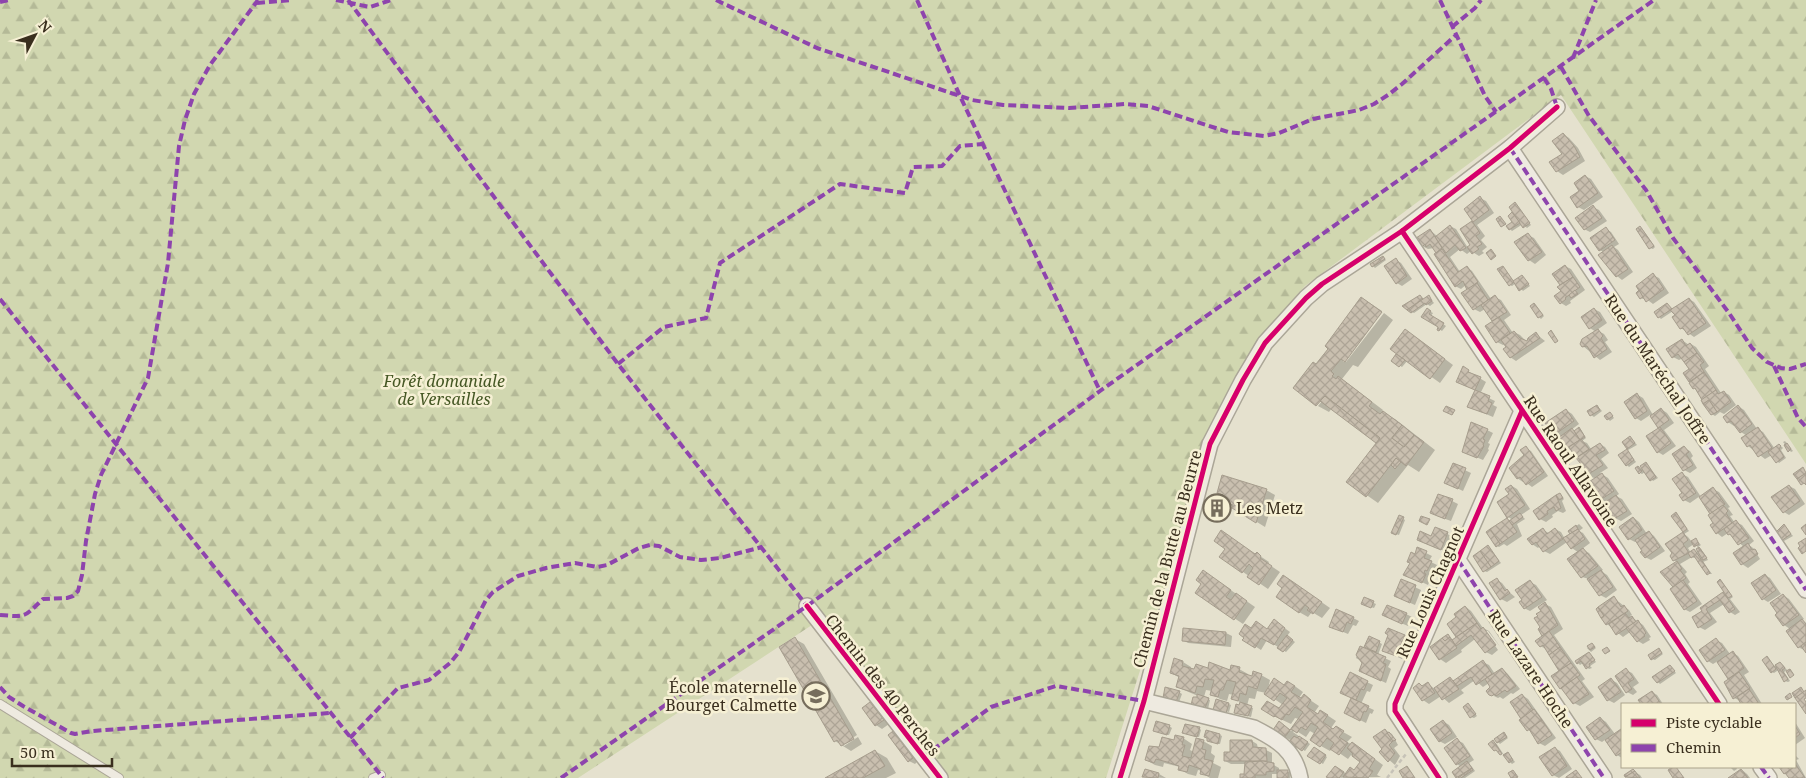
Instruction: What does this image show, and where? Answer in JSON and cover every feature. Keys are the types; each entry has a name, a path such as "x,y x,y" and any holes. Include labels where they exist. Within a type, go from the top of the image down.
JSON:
{"street":[{"name":"Chemin de la Butte au Beurre","path":"1120,778 1144,701 1210,444 1243,380 1265,343 1306,298 1322,284 1402,231 1510,148 1557,107"},
{"name":"Rue du Maréchal Joffre","path":"1510,148 1806,590"},
{"name":"Rue Raoul Allavoine","path":"1402,231 1718,703"},
{"name":"Rue Louis Chagnot","path":"1439,778 1395,711 1395,704 1522,411"},
{"name":"Rue Lazare Hoche","path":"1458,560 1604,778"},
{"name":"Chemin des 40 Perches","path":"807,606 940,778"},
{"path":"1144,701 1254,728 1270,736 1285,749 1296,762 1300,778"}],"lane":[{"path":"0,704 119,778"},
{"path":"373,778 381,775"}],"path":[{"path":"1387,778 1415,742"}],"green space":[{"name":"Forêt domaniale de Versailles","path":"0,0 1806,0 1806,464 1561,95 1305,286 1265,332 1206,441 1144,658 1106,778 929,778 812,625 578,778 0,778"}],"building":[{"path":"1563,133 1580,157 1556,172 1549,162 1562,154 1552,141"},
{"path":"1585,175 1598,193 1577,208 1570,197 1579,191 1574,183"},
{"path":"1480,196 1489,210 1473,222 1464,209"},
{"path":"1515,202 1530,223 1523,228 1509,207"},
{"path":"1593,205 1602,218 1584,230 1575,218"},
{"path":"1512,212 1520,223 1509,230 1506,226 1512,222 1508,216"},
{"path":"1500,216 1506,224 1501,227 1496,219"},
{"path":"1472,221 1480,233 1476,236 1482,244 1472,254 1467,247 1470,245 1460,229"},
{"path":"1450,225 1466,248 1460,251 1455,245 1446,253 1435,237"},
{"path":"1640,226 1654,246 1649,249 1636,229"},
{"path":"1606,227 1615,240 1599,251 1590,238"},
{"path":"1430,229 1442,248 1436,253 1430,244 1426,247 1425,244 1422,247 1416,238"},
{"path":"1528,233 1542,252 1528,261 1514,242"},
{"path":"1612,245 1628,269 1616,277 1598,255"},
{"path":"1442,249 1458,272 1467,266 1478,282 1467,290 1463,281 1455,287 1434,254"},
{"path":"1491,249 1496,256 1491,260 1486,253"},
{"path":"1383,256 1385,259 1372,267 1370,264"},
{"path":"1396,258 1407,276 1396,284 1384,266"},
{"path":"1565,265 1573,277 1560,285 1552,274"},
{"path":"1503,266 1514,282 1509,286 1497,269"},
{"path":"1653,273 1664,289 1646,302 1636,286"},
{"path":"1522,275 1529,284 1519,291 1513,281"},
{"path":"1573,277 1580,287 1560,304 1554,296 1561,291 1557,287"},
{"path":"1477,283 1488,300 1473,310 1461,293"},
{"path":"1575,290 1578,294 1571,298 1569,295"},
{"path":"1639,290 1643,297 1640,299 1636,293"},
{"path":"1420,295 1423,299 1407,310 1402,306"},
{"path":"1429,295 1432,301 1426,305 1425,303 1411,313 1407,310"},
{"path":"1495,295 1507,312 1492,321 1481,305"},
{"path":"1361,297 1382,312 1345,362 1341,359 1331,371 1334,374 1332,376 1336,379 1338,376 1372,402 1369,406 1380,414 1383,411 1402,425 1392,438 1404,447 1414,435 1424,442 1406,466 1396,458 1366,497 1346,482 1380,438 1325,396 1316,406 1293,388 1313,362 1316,364 1328,349 1325,346"},
{"path":"1689,298 1706,323 1688,335 1683,328 1680,329 1672,317 1675,315 1670,310"},
{"path":"1534,303 1543,315 1538,318 1530,306"},
{"path":"1667,303 1672,309 1658,318 1654,312"},
{"path":"1427,308 1431,311 1429,314 1444,323 1439,331 1437,330 1438,327 1421,317"},
{"path":"1594,308 1602,320 1589,329 1581,317"},
{"path":"1499,317 1510,333 1496,343 1485,326"},
{"path":"1405,329 1445,359 1430,379 1390,349"},
{"path":"1598,329 1603,336 1601,338 1607,349 1594,358 1587,346 1582,347 1580,344 1582,339"},
{"path":"1551,330 1558,341 1555,343 1548,333"},
{"path":"1514,331 1520,338 1527,341 1536,332 1540,338 1510,358 1503,349 1506,347 1501,340"},
{"path":"1682,339 1686,346 1690,343 1697,353 1684,362 1678,354 1672,358 1666,349"},
{"path":"1697,353 1704,362 1700,365 1704,372 1689,382 1683,373 1689,369 1684,362"},
{"path":"1396,354 1405,360 1399,367 1391,361"},
{"path":"1463,366 1469,370 1468,372 1481,377 1475,390 1456,382"},
{"path":"1704,372 1716,390 1702,400 1695,388 1693,389 1689,383"},
{"path":"1475,390 1490,396 1488,401 1492,403 1487,414 1467,407"},
{"path":"1716,390 1718,394 1724,391 1731,402 1717,412 1709,400 1703,404 1701,400"},
{"path":"1637,393 1647,411 1635,419 1624,402"},
{"path":"1325,396 1380,438 1376,443 1320,401"},
{"path":"1709,400 1717,412 1711,415 1703,404"},
{"path":"1597,405 1600,410 1590,416 1587,411"},
{"path":"1738,405 1752,424 1740,433 1731,421 1727,423 1723,417"},
{"path":"1446,406 1455,410 1452,415 1443,411"},
{"path":"1661,408 1669,420 1658,428 1650,416"},
{"path":"1566,409 1574,421 1554,435 1545,423"},
{"path":"1610,412 1613,416 1607,420 1604,416"},
{"path":"1471,422 1488,429 1483,439 1485,440 1484,446 1477,458 1462,452"},
{"path":"1402,425 1414,435 1404,447 1392,438"},
{"path":"1579,427 1585,437 1580,440 1574,431"},
{"path":"1660,427 1671,443 1657,453 1646,436"},
{"path":"1758,427 1772,448 1758,457 1750,445 1747,447 1741,438"},
{"path":"1572,428 1580,440 1565,449 1558,438"},
{"path":"1630,436 1635,443 1627,449 1622,442"},
{"path":"1581,439 1589,449 1576,458 1569,447"},
{"path":"1600,443 1605,450 1596,455 1603,465 1587,475 1585,469 1576,458"},
{"path":"1787,443 1791,449 1788,452 1784,445"},
{"path":"1779,444 1781,446 1779,449 1784,457 1776,463 1768,452"},
{"path":"1526,446 1544,472 1526,485 1520,477 1517,479 1509,468 1524,455 1520,450"},
{"path":"1684,446 1689,452 1686,454 1693,465 1683,471 1672,454"},
{"path":"1627,449 1634,460 1626,466 1618,455"},
{"path":"1396,458 1401,462 1395,469 1391,465"},
{"path":"1646,462 1656,477 1650,481 1640,466"},
{"path":"1453,463 1466,468 1458,489 1444,483"},
{"path":"1638,466 1642,471 1639,474 1635,468"},
{"path":"1803,467 1806,473 1797,479 1793,474"},
{"path":"1682,472 1696,493 1683,501 1679,495 1682,493 1672,479"},
{"path":"1602,473 1614,491 1600,500 1589,482"},
{"path":"1806,473 1806,485 1804,483 1801,485 1797,479"},
{"path":"1222,475 1267,489 1256,523 1232,508 1233,505 1221,501 1223,495 1217,493"},
{"path":"1511,485 1525,505 1507,518 1497,502 1509,494 1505,489"},
{"path":"1789,485 1800,501 1783,513 1771,497"},
{"path":"1713,487 1725,504 1710,514 1699,497"},
{"path":"1560,493 1563,498 1559,500 1556,495"},
{"path":"1438,494 1453,499 1445,519 1430,513"},
{"path":"1556,495 1561,508 1556,511 1554,507 1547,511 1548,514 1539,520 1533,511"},
{"path":"1616,495 1627,511 1614,519 1604,503"},
{"name":"Les Metz","path":"1215,500 1222,505 1218,511 1211,505"},
{"path":"1723,505 1728,511 1726,513 1732,523 1716,534 1710,525 1713,523 1708,515"},
{"path":"1676,512 1687,529 1683,532 1671,516"},
{"path":"1520,513 1523,517 1512,525 1509,521"},
{"path":"1399,515 1404,517 1396,535 1391,533"},
{"path":"1421,516 1430,519 1427,525 1419,521"},
{"path":"1633,517 1642,530 1628,540 1619,527"},
{"path":"1507,518 1517,532 1500,544 1490,529"},
{"path":"1736,520 1749,538 1738,545 1724,529"},
{"path":"1784,524 1791,534 1781,541 1775,533"},
{"path":"1806,524 1806,535 1801,528"},
{"path":"1576,525 1578,529 1570,534 1568,531"},
{"path":"1435,527 1448,532 1441,550 1417,540 1420,531 1431,536"},
{"path":"1543,528 1547,534 1555,528 1563,539 1543,552 1536,542 1532,545 1527,539"},
{"path":"1490,529 1500,544 1496,547 1486,532"},
{"path":"1578,529 1585,539 1571,549 1563,538"},
{"path":"1221,530 1255,554 1257,552 1261,556 1260,558 1272,566 1259,585 1247,577 1253,568 1249,564 1242,573 1219,557 1225,549 1214,541"},
{"path":"1649,531 1660,547 1645,558 1635,540"},
{"path":"1683,532 1688,540 1683,544 1689,553 1673,561 1670,556 1672,553 1665,544"},
{"path":"1696,538 1699,544 1694,547 1691,541"},
{"path":"1806,538 1806,551 1802,554 1798,548 1800,546 1798,543"},
{"path":"1748,543 1752,550 1755,549 1758,554 1741,565 1733,553"},
{"path":"1488,545 1499,561 1491,567 1480,551"},
{"path":"1417,547 1427,551 1424,558 1432,561 1427,571 1425,570 1424,573 1426,574 1422,583 1403,575 1410,563 1407,562 1411,552 1415,554"},
{"path":"1699,547 1707,558 1703,560 1696,549"},
{"path":"1583,548 1598,566 1581,578 1567,559"},
{"path":"1694,549 1705,565 1702,568 1694,556 1691,558 1688,553"},
{"path":"1480,551 1491,567 1483,572 1473,556"},
{"path":"1677,561 1682,569 1680,570 1686,578 1673,587 1660,572"},
{"path":"1705,565 1710,573 1707,575 1702,568"},
{"path":"1203,570 1231,590 1226,597 1231,600 1236,593 1247,601 1234,620 1195,593 1201,584 1196,580"},
{"path":"1601,570 1613,587 1599,596 1587,579"},
{"path":"1765,574 1776,590 1762,600 1751,583"},
{"path":"1283,575 1322,602 1313,614 1307,610 1309,608 1305,605 1299,613 1276,597 1282,588 1277,584"},
{"path":"1497,578 1505,591 1507,589 1510,593 1500,600 1489,583"},
{"path":"1401,579 1416,585 1410,603 1394,596"},
{"path":"1720,579 1732,596 1728,598 1717,582"},
{"path":"1530,580 1542,597 1524,609 1519,602 1522,600 1515,590"},
{"path":"1683,580 1697,601 1684,610 1670,589"},
{"path":"1723,592 1735,609 1729,613 1720,600 1706,609 1712,619 1698,628 1692,617 1702,611 1700,608"},
{"path":"1783,594 1799,615 1783,626 1775,615 1777,613 1770,603"},
{"path":"1614,596 1621,607 1624,605 1628,611 1606,625 1601,618 1604,616 1598,607"},
{"path":"1364,597 1374,601 1371,608 1361,604"},
{"path":"1545,602 1558,625 1542,636 1538,629 1540,627 1534,618 1541,611 1538,607"},
{"path":"1387,605 1407,613 1402,624 1382,615"},
{"path":"1465,606 1477,623 1456,637 1447,624 1456,617 1454,614"},
{"path":"1598,607 1604,616 1601,618 1596,609"},
{"path":"1336,609 1354,617 1351,624 1347,622 1343,632 1329,627"},
{"path":"1625,613 1629,618 1632,616 1636,622 1616,635 1609,624"},
{"path":"1274,619 1285,628 1274,645 1261,638 1255,648 1242,640 1244,638 1239,634 1245,624 1251,628 1256,621 1267,629"},
{"path":"1802,619 1806,624 1806,642 1798,648 1786,631"},
{"path":"1638,620 1646,633 1637,642 1626,628"},
{"path":"1477,623 1481,629 1483,627 1496,645 1485,653 1471,635 1456,646 1452,640"},
{"path":"1183,628 1226,632 1225,645 1182,641"},
{"path":"1388,628 1405,635 1396,656 1382,651 1388,635 1385,633"},
{"path":"1549,631 1560,647 1549,655 1543,645 1540,647 1535,641"},
{"path":"1448,634 1450,637 1445,641 1442,638"},
{"path":"1287,635 1293,640 1283,652 1277,648"},
{"path":"1369,636 1380,641 1376,652 1364,647"},
{"path":"795,637 854,739 841,746 837,740 834,742 779,647"},
{"path":"1450,637 1457,648 1439,660 1430,647 1442,638 1445,641"},
{"path":"1716,638 1725,650 1707,662 1699,650"},
{"path":"1806,642 1806,653 1801,646"},
{"path":"1592,643 1595,647 1590,650 1587,646"},
{"path":"1360,646 1386,657 1383,663 1386,664 1381,681 1359,671 1362,663 1356,655"},
{"path":"1560,647 1571,663 1559,671 1549,655"},
{"path":"1607,647 1610,651 1605,654 1602,650"},
{"path":"1659,648 1662,653 1651,660 1648,655"},
{"path":"1733,651 1744,668 1728,679 1717,662"},
{"path":"1589,652 1595,660 1586,669 1581,661 1577,664 1575,661"},
{"path":"1767,656 1776,669 1771,673 1762,660"},
{"path":"1174,658 1183,661 1182,666 1194,669 1196,664 1208,668 1209,662 1230,670 1231,665 1240,667 1239,672 1252,676 1253,671 1262,674 1257,689 1248,686 1246,695 1240,693 1238,701 1231,699 1236,682 1227,680 1223,690 1220,690 1218,697 1210,695 1214,680 1205,679 1203,687 1197,686 1195,693 1176,687 1179,676 1170,673"},
{"path":"1483,660 1492,674 1476,685 1471,677 1457,686 1453,681"},
{"path":"1780,662 1785,668 1782,670 1788,679 1784,682 1775,665"},
{"path":"1571,663 1580,675 1560,689 1551,676"},
{"path":"1670,665 1675,671 1657,683 1652,677"},
{"path":"1502,668 1516,686 1496,696 1494,694 1492,696 1489,695 1486,691 1490,687 1485,679"},
{"path":"1626,668 1634,679 1628,683 1632,689 1626,693 1615,676"},
{"path":"1790,669 1794,675 1790,678 1786,671"},
{"path":"1350,672 1368,681 1364,690 1361,689 1356,700 1340,693"},
{"path":"1739,672 1750,688 1733,699 1724,682"},
{"path":"1450,677 1459,689 1442,700 1434,688"},
{"path":"1577,677 1589,694 1573,704 1561,688"},
{"path":"1274,678 1284,685 1287,681 1295,686 1291,692 1301,698 1304,694 1311,700 1307,707 1318,714 1320,710 1328,715 1323,722 1333,729 1336,726 1344,731 1339,737 1348,743 1339,755 1330,749 1334,743 1327,738 1320,747 1310,740 1318,727 1311,723 1306,730 1301,727 1297,733 1291,729 1284,738 1273,730 1279,721 1290,730 1303,712 1295,707 1282,720 1261,709 1267,701 1279,708 1287,698 1280,693 1274,701 1264,694"},
{"path":"1611,678 1621,692 1607,701 1598,687"},
{"path":"1428,682 1435,693 1422,701 1413,688 1419,683 1422,686"},
{"path":"1165,687 1180,691 1176,702 1163,698"},
{"path":"1801,687 1804,692 1795,698 1792,693"},
{"path":"1749,689 1758,703 1740,703 1737,697"},
{"path":"1806,690 1806,698 1804,699 1806,702 1806,714 1795,698"},
{"path":"1652,691 1660,703 1640,703 1638,700"},
{"path":"1790,693 1792,697 1787,700 1785,697"},
{"path":"1197,694 1209,698 1205,708 1191,705 1193,697 1197,697"},
{"path":"1522,694 1533,710 1521,719 1510,702"},
{"path":"1351,698 1369,706 1366,712 1364,711 1360,721 1344,713"},
{"path":"1216,699 1229,703 1226,713 1213,710"},
{"path":"870,702 884,720 875,726 862,708"},
{"path":"1240,702 1252,706 1248,716 1234,713 1236,704 1239,705"},
{"path":"1468,703 1476,714 1470,718 1463,707"},
{"path":"1534,709 1542,720 1527,731 1519,720"},
{"path":"1600,717 1610,730 1595,740 1586,727"},
{"path":"1443,720 1452,733 1439,742 1430,729"},
{"path":"1542,720 1552,735 1538,744 1529,729"},
{"path":"1156,721 1170,725 1167,735 1153,731"},
{"path":"1185,724 1200,727 1197,737 1182,733"},
{"path":"1796,728 1800,734 1796,737"},
{"path":"1385,729 1393,741 1389,745 1395,753 1388,762 1379,752 1382,749 1373,737"},
{"path":"1621,729 1621,753 1616,756 1605,740"},
{"path":"1206,730 1220,734 1218,744 1207,741 1207,738 1204,737"},
{"path":"893,731 913,758 908,762 888,735"},
{"path":"1389,732 1396,740 1393,741 1387,733"},
{"path":"1504,732 1507,737 1497,743 1494,739"},
{"path":"1175,735 1184,737 1182,745 1185,745 1182,756 1191,758 1196,738 1204,740 1202,749 1206,750 1204,759 1213,761 1209,776 1200,774 1201,769 1189,765 1187,772 1178,770 1179,766 1167,762 1156,759 1154,763 1145,760 1149,746 1159,747 1162,737 1174,740"},
{"path":"1294,736 1297,738 1299,736 1308,742 1302,751 1289,742"},
{"path":"1457,738 1470,756 1456,765 1444,748"},
{"path":"1230,740 1252,740 1253,747 1266,748 1267,761 1224,761 1224,752 1230,752"},
{"path":"1493,740 1502,754 1500,755 1496,750 1494,751 1488,744"},
{"path":"1352,742 1375,759 1369,769 1373,771 1368,778 1343,777 1350,767 1354,770 1360,762 1352,756 1353,754 1347,748"},
{"path":"1314,747 1326,755 1320,764 1307,756"},
{"path":"1555,747 1567,766 1552,776 1539,757"},
{"path":"875,750 885,766 863,778 825,778"},
{"path":"1508,752 1513,760 1509,763 1503,755"},
{"path":"1263,761 1274,763 1274,771 1266,772 1266,775 1255,775 1255,778 1240,778 1240,774 1244,774 1245,762"},
{"path":"1467,761 1472,768 1456,778 1452,772"},
{"path":"1796,765 1805,778 1789,778 1785,773 1792,768 1796,768"},
{"path":"1335,766 1344,772 1339,778 1326,777"},
{"path":"1407,766 1415,778 1403,778 1399,771"},
{"path":"1472,768 1473,770 1458,778"},
{"path":"1677,768 1684,778 1673,778 1668,770"},
{"path":"1780,768 1793,768 1784,774"},
{"path":"1145,769 1159,773 1158,778 1142,777"},
{"path":"1633,769 1635,771 1625,777 1624,775"},
{"path":"1741,769 1748,778 1728,778"},
{"path":"1277,770 1288,770 1288,778 1277,778"},
{"path":"1513,770 1518,777 1511,778 1508,773"},
{"path":"1576,770 1582,778 1566,778 1566,777"},
{"path":"1635,771 1640,778 1625,777"}],"marked path":[{"path":"0,2 9,0"},
{"path":"0,615 24,615 43,599 67,598 73,596 78,591 95,494 101,475 148,378 168,263 179,146 185,120 194,94 210,65 258,0"},
{"path":"257,3 291,0"},
{"path":"336,0 370,7 391,0"},
{"path":"348,0 618,364 807,606"},
{"path":"716,0 817,48 972,100 1003,105 1069,108 1125,104 1148,106 1228,132 1264,136 1279,133 1313,119 1359,110 1374,104 1402,84 1456,35"},
{"path":"917,0 960,96 1100,391"},
{"path":"1440,0 1485,96 1496,112"},
{"path":"1452,27 1475,8 1481,0"},
{"path":"1573,58 1596,0"},
{"path":"561,778 807,606 1100,391 1654,0"},
{"path":"1561,67 1589,116 1646,190 1673,238 1729,313 1752,348 1767,362 1781,368 1790,369 1806,364"},
{"path":"1544,78 1551,89 1557,107"},
{"path":"618,364 664,327 706,318 720,263 840,184 905,193 913,167 942,166 960,146 983,144"},
{"path":"1510,148 1806,590"},
{"path":"0,299 383,778"},
{"path":"1774,366 1798,418 1806,427"},
{"path":"350,738 398,688 429,680 450,663 459,652 486,600 493,592 518,576 546,568 575,563 597,567 607,565 639,548 650,545 659,546 680,557 701,560 720,558 762,547"},
{"path":"1458,560 1604,778"},
{"path":"923,757 991,707 1056,686 1144,701"},
{"path":"0,687 9,697 23,706 75,734 92,731 330,713"},
{"path":"1762,768 1769,778"}],"cycle path":[{"path":"1120,778 1144,701 1210,444 1243,380 1265,343 1306,298 1322,284 1402,231 1510,148 1557,107"},
{"path":"1402,231 1718,703"},
{"path":"1439,778 1395,711 1395,704 1522,411"},
{"path":"807,606 940,778"}],"place":[{"name":"Les Metz","path":"1217,508"},
{"name":"École maternelle Bourget Calmette","path":"816,696"}]}
